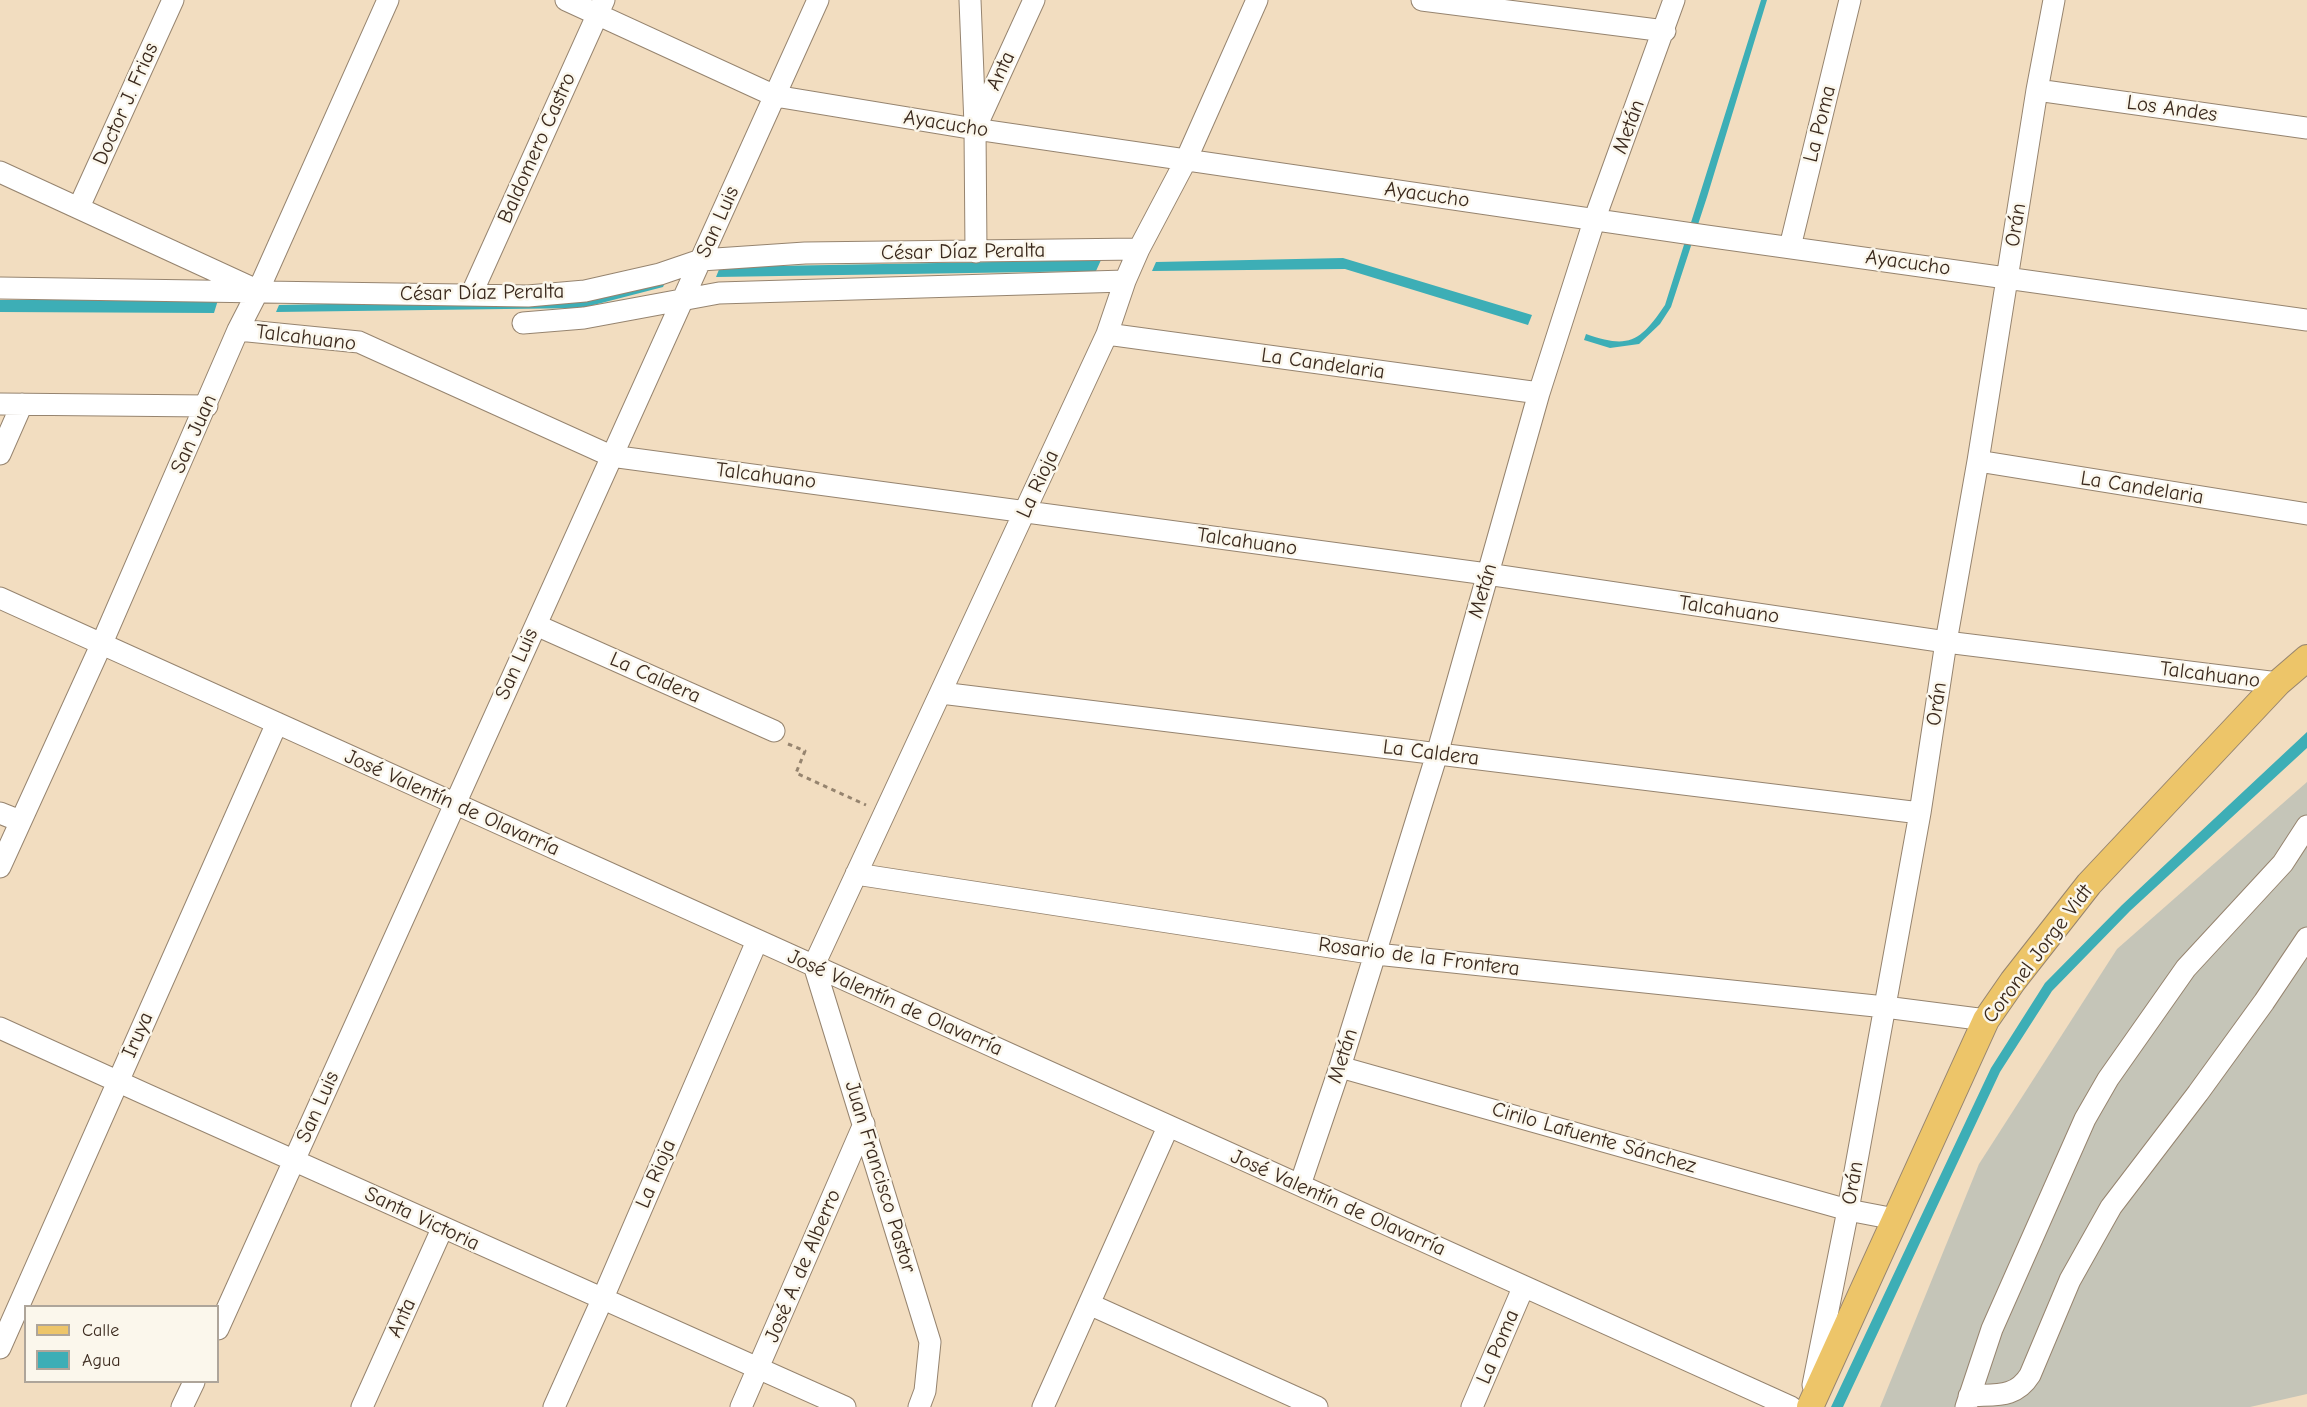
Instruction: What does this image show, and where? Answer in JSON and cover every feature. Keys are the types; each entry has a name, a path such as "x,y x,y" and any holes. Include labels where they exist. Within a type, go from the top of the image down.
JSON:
{"main road":[{"name":"Coronel Jorge Vidt","path":"1809,1407 1986,1020 2013,981 2089,884 2278,684 2307,658"}],"street":[{"name":"Doctor J. Frias","path":"79,207 173,0"},
{"name":"San Juan","path":"0,867 102,643 207,406 238,330 258,291 388,0"},
{"name":"Ayacucho","path":"566,0 601,7 775,96 975,129 1186,160 2307,320"},
{"name":"San Luis","path":"219,1327 818,0"},
{"path":"970,0 975,129"},
{"name":"Anta","path":"976,252 975,129 1034,0"},
{"name":"La Rioja","path":"814,965 1107,334 1125,280 1139,249 1186,160 1257,0"},
{"path":"1422,0 1665,31"},
{"name":"Metán","path":"1300,1185 1341,1067 1437,754 1539,393 1595,218 1665,31 1674,0"},
{"name":"La Poma","path":"1790,247 1850,0"},
{"name":"Orán","path":"1809,1407 1848,1210 1920,813 1946,642 1978,461 2037,90 2054,0"},
{"name":"Baldomero Castro","path":"471,295 601,7"},
{"name":"Los Andes","path":"2037,90 2307,128"},
{"name":"Talcahuano","path":"0,172 258,291"},
{"name":"César Díaz Peralta","path":"0,288 528,296 585,291 660,273 701,260 805,253 1139,249"},
{"path":"522,323 584,318 684,298 730,292 1125,280"},
{"name":"Talcahuano","path":"238,330 359,342 611,456 1487,574 1946,642 2278,684"},
{"name":"La Candelaria","path":"1107,334 1539,393"},
{"path":"0,404 207,406"},
{"path":"0,454 22,404"},
{"name":"La Candelaria","path":"1978,461 2307,514"},
{"name":"José Valentín de Olavarría","path":"0,598 1523,1288 1791,1407"},
{"name":"La Caldera","path":"536,625 774,731"},
{"name":"La Caldera","path":"941,693 1920,813"},
{"name":"Iruya","path":"0,1348 278,723"},
{"path":"0,813 20,821"},
{"path":"1968,1402 1992,1329 2085,1119 2108,1079 2186,968 2283,863 2307,826"},
{"name":"Rosario de la Frontera","path":"856,874 1376,954 1885,1007 1986,1020"},
{"path":"1968,1402 2014,1392 2023,1386 2030,1375 2070,1280 2111,1207 2198,1093 2307,938"},
{"name":"La Rioja","path":"554,1407 757,941"},
{"name":"Juan Francisco Pastor","path":"814,965 930,1342 922,1399"},
{"name":"Santa Victoria","path":"0,1028 442,1229 845,1407"},
{"name":"Cirilo Lafuente Sánchez","path":"1341,1067 1848,1210 1895,1219"},
{"name":"José A. de Alberro","path":"741,1407 864,1124"},
{"path":"1043,1407 1168,1127"},
{"name":"Anta","path":"362,1407 442,1229"},
{"name":"La Poma","path":"1472,1407 1523,1288"},
{"path":"1089,1304 1317,1407"},
{"path":"182,1407 194,1383"}],"path":[{"path":"774,731 781,734 778,740 805,751 796,773 884,814"}],"shaded area":[{"path":"2307,782 2307,1394 2250,1407 1880,1407 1979,1164 2117,949"}],"water":[{"path":"1761,0 1767,0 1671,307 1660,324 1639,344 1610,348 1584,340 1586,334 1613,341 1632,339 1648,327 1665,305"},
{"path":"1343,258 1532,315 1528,325 1345,269 1152,271 1156,262"},
{"path":"1101,260 1096,271 716,277 720,267"},
{"path":"668,276 663,287 582,308 276,312 279,305 579,299"},
{"path":"0,300 218,300 214,313 0,312"},
{"path":"2307,732 2307,748 2130,911 2052,991 2000,1072 1843,1407 1831,1407 1991,1068 2045,983 2122,905"}]}
